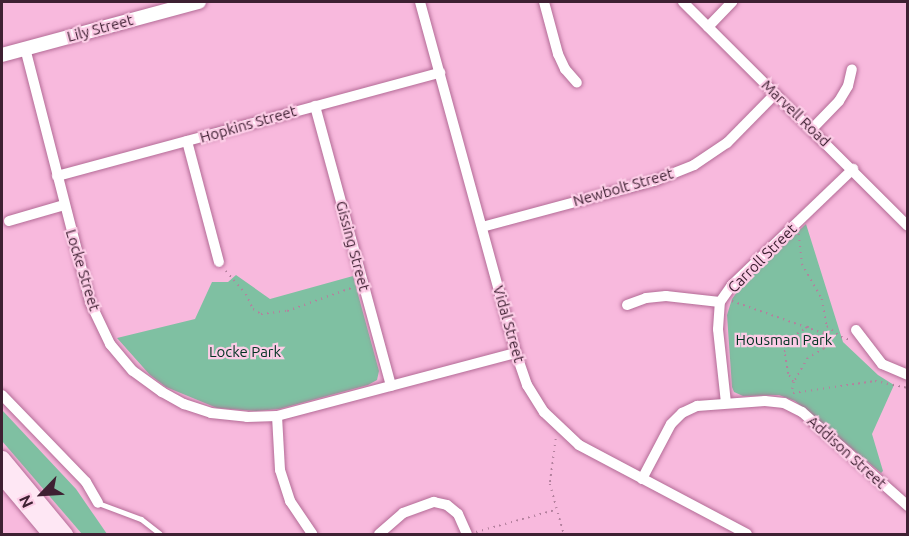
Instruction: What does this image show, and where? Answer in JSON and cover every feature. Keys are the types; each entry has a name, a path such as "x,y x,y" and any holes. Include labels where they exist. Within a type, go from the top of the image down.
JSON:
{"main road":[{"path":"2,458 65,534"},
{"path":"2,477 50,534"}],"street":[{"name":"Lily Street","path":"2,55 198,2"},
{"name":"Vidal Street","path":"420,2 516,353 527,385 544,412 579,446 732,531 747,534"},
{"path":"544,2 558,54 565,69 577,83"},
{"name":"Marvell Road","path":"683,2 906,221"},
{"path":"708,27 732,2"},
{"name":"Locke Street","path":"25,48 90,302 110,344 133,371 162,392 202,410 247,417 277,416 516,353"},
{"path":"812,129 838,101 848,86 852,69"},
{"name":"Hopkins Street","path":"57,176 440,73"},
{"name":"Newbolt Street","path":"482,227 654,181 694,165 727,143 775,94"},
{"name":"Gissing Street","path":"315,106 391,386"},
{"path":"187,141 219,262"},
{"name":"Carroll Street","path":"726,403 718,329 722,300 732,285 853,169"},
{"path":"9,221 64,205"},
{"path":"627,305 646,298 666,296 722,300"},
{"path":"856,330 882,364 908,375"},
{"path":"2,395 86,482 98,503"},
{"name":"Addison Street","path":"642,479 671,424 682,413 697,406 765,401 802,411 908,506"},
{"path":"277,416 280,470 290,501 312,534"},
{"path":"380,534 403,513 434,502 447,505 458,514 468,534"}],"lane":[{"path":"98,503 141,519 160,534"}],"path":[{"path":"801,218 799,242 802,264 822,299 824,318 834,333"},
{"path":"219,262 231,280 246,294 254,309 261,314 287,311 364,285"},
{"path":"722,300 823,332 863,341"},
{"path":"793,383 788,374 784,352 792,338 809,326"},
{"path":"789,406 793,383 808,358 824,349 827,342 823,332"},
{"path":"792,392 875,381 908,388"},
{"path":"558,428 550,484 564,534"},
{"path":"468,534 556,510"}],"green space":[{"name":"Housman Park","path":"806,224 843,342 878,375 894,385 872,434 883,471 881,473 795,401 779,395 743,396 734,392 732,387 727,315 732,299 742,285"},
{"name":"Locke Park","path":"236,275 270,299 353,276 379,371 377,380 368,385 279,409 256,411 217,408 166,387 150,375 117,338 195,319 212,282 228,282"},
{"path":"2,410 76,489 107,534 82,534 2,441"}]}
